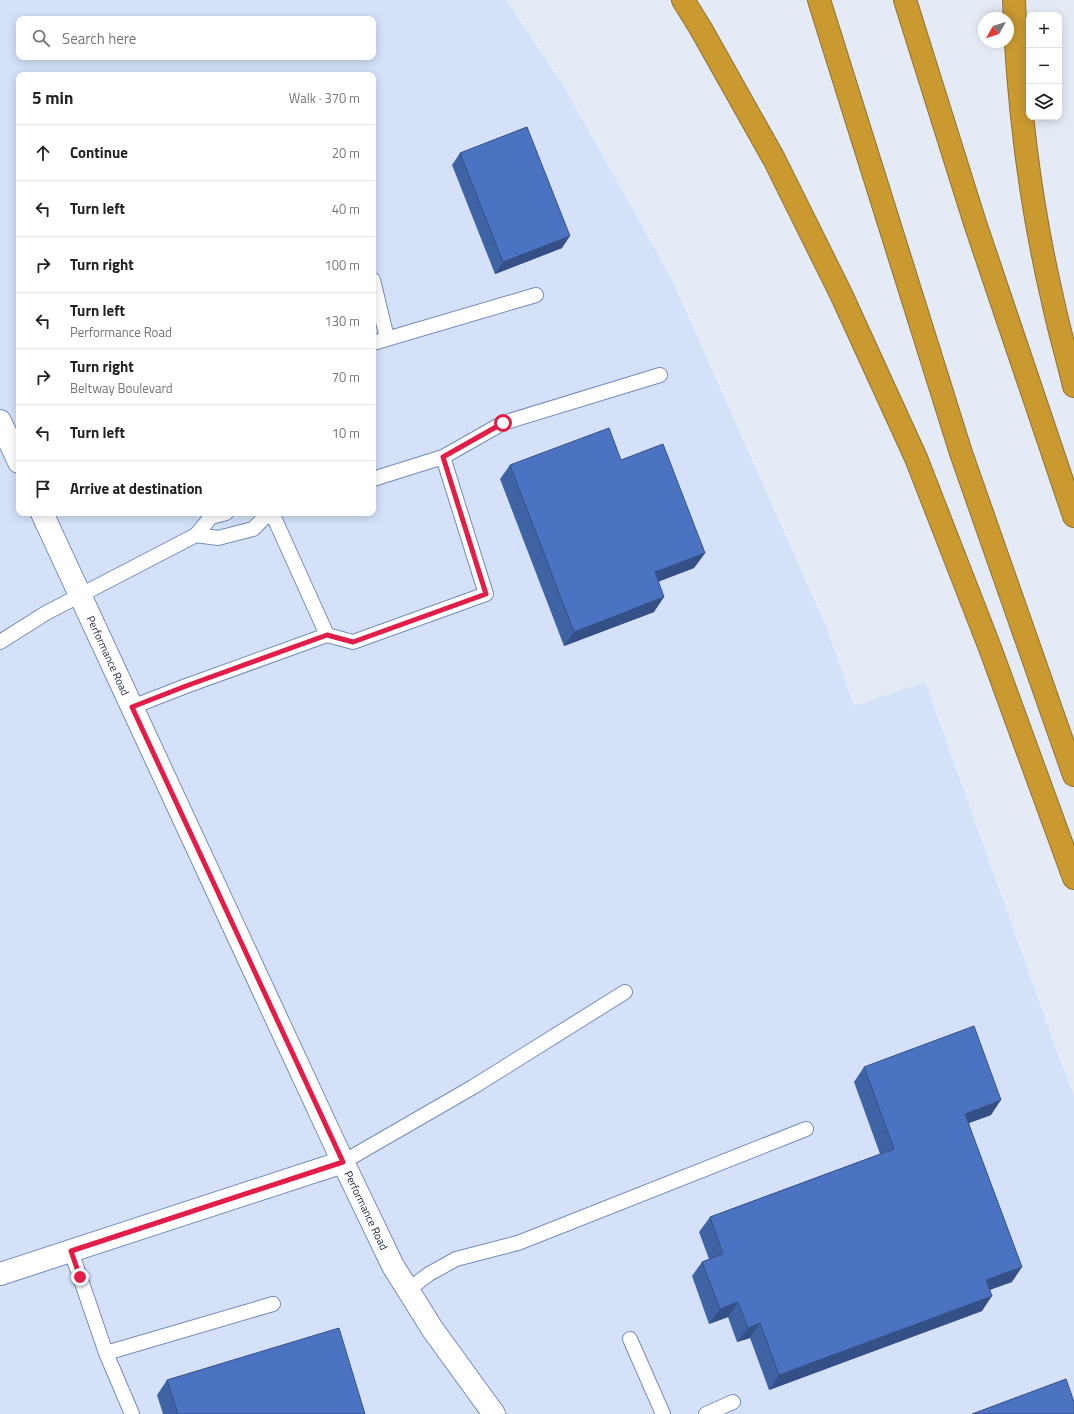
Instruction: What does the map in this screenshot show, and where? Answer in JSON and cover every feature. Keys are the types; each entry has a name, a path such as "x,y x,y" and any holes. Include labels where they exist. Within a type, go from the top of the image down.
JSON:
{"highway":[{"path":"683,0 701,29 774,159 842,294 916,458 990,648 1074,878"},
{"path":"819,0 961,453 1074,775"},
{"path":"905,0 975,223 1074,516"},
{"path":"1014,0 1015,30 1024,130 1035,210 1051,297 1074,386"}],"street":[{"path":"0,421 16,449"},
{"name":"Performance Road","path":"43,516 343,1162 393,1266 433,1330 494,1414"},
{"path":"0,1274 343,1162"}],"lane":[{"path":"376,292 387,338"},
{"path":"376,342 536,295"},
{"path":"376,478 443,457 503,423 660,375"},
{"path":"132,707 327,635 353,642 486,594 443,457"},
{"path":"0,642 46,613 196,535 211,518 217,516"},
{"path":"196,535 218,538 253,529 268,516"},
{"path":"272,516 327,635"},
{"path":"343,1162 473,1087 625,992"},
{"path":"408,1290 429,1274 456,1259 518,1243 806,1129"},
{"path":"71,1251 106,1353 132,1414"},
{"path":"106,1353 273,1304"},
{"path":"630,1339 663,1414"},
{"path":"706,1414 733,1402"}],"shaded area":[{"path":"0,0 506,0 564,87 671,278 827,629 854,706 925,682 1062,1066 1074,1095 1074,1414 0,1414"}],"building":[{"path":"527,127 570,236 503,262 460,153"},
{"path":"609,428 621,460 663,444 705,553 655,572 664,597 574,632 510,465"},
{"path":"974,1026 1001,1100 965,1114 1022,1267 986,1280 992,1296 779,1375 760,1323 748,1328 738,1302 720,1309 702,1262 723,1254 710,1217 894,1149 864,1067"},
{"path":"339,1328 365,1414 178,1414 167,1380"},
{"path":"1066,1379 1074,1402 1074,1414 972,1414"}],"route":[{"path":"80,1277 71,1251 343,1162 132,707 327,635 353,642 486,594 443,457 503,423"}]}
